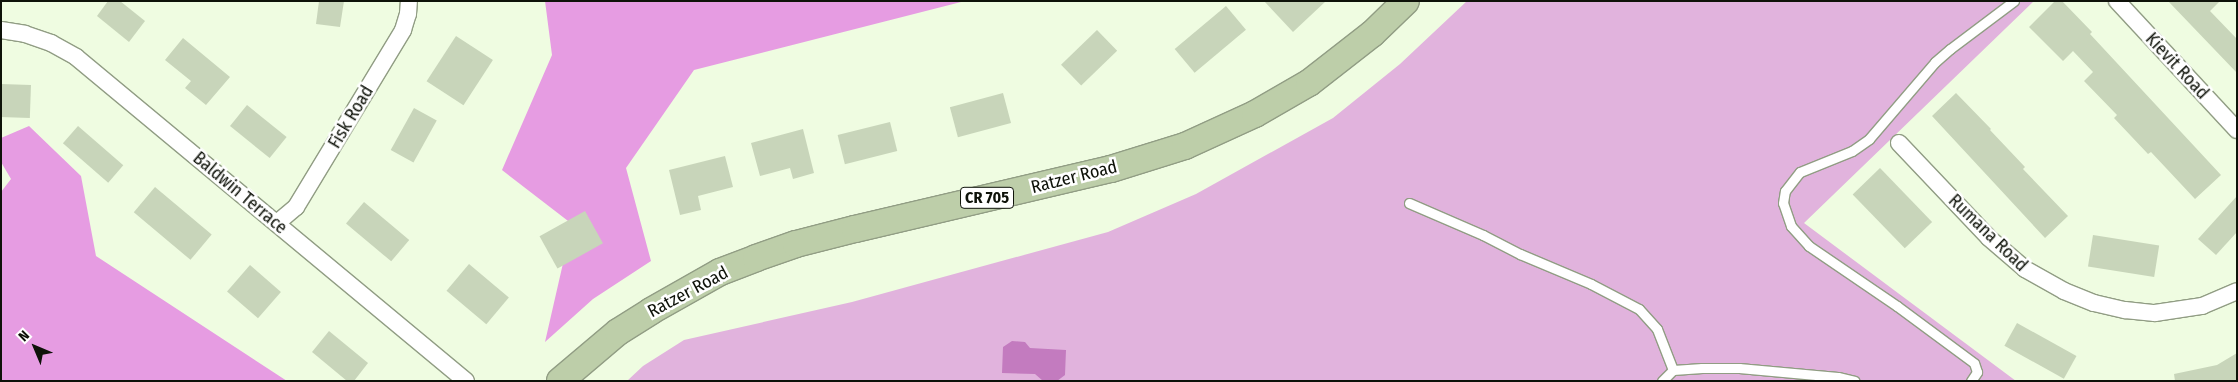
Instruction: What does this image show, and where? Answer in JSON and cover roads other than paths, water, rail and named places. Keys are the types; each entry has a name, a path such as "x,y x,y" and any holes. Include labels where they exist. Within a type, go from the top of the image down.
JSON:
{"main road":[{"name":"Ratzer Road","path":"560,381 618,332 651,311 720,272 756,258 855,229 1111,169 1185,146 1255,114 1309,83 1372,34 1406,1"}],"street":[{"name":"Fisk Road","path":"277,223 296,207 402,30 408,14 409,1"},
{"name":"Kievit Road","path":"2117,1 2237,130"},
{"name":"Baldwin Terrace","path":"1,30 25,34 50,43 76,56 466,381"},
{"name":"Rumana Road","path":"1899,143 1989,238 2025,269 2064,291 2094,303 2125,310 2155,313 2202,306 2237,291"}],"lane":[{"path":"1971,381 1978,372 1974,363 1897,306 1809,246 1791,226 1783,203 1785,191 1800,172 1852,151 1869,139 1935,62 2014,1"},
{"path":"1409,203 1591,284 1638,309 1657,329 1673,370"},
{"path":"1662,381 1673,370 1686,368 1739,368 1838,377 1855,381"}]}
